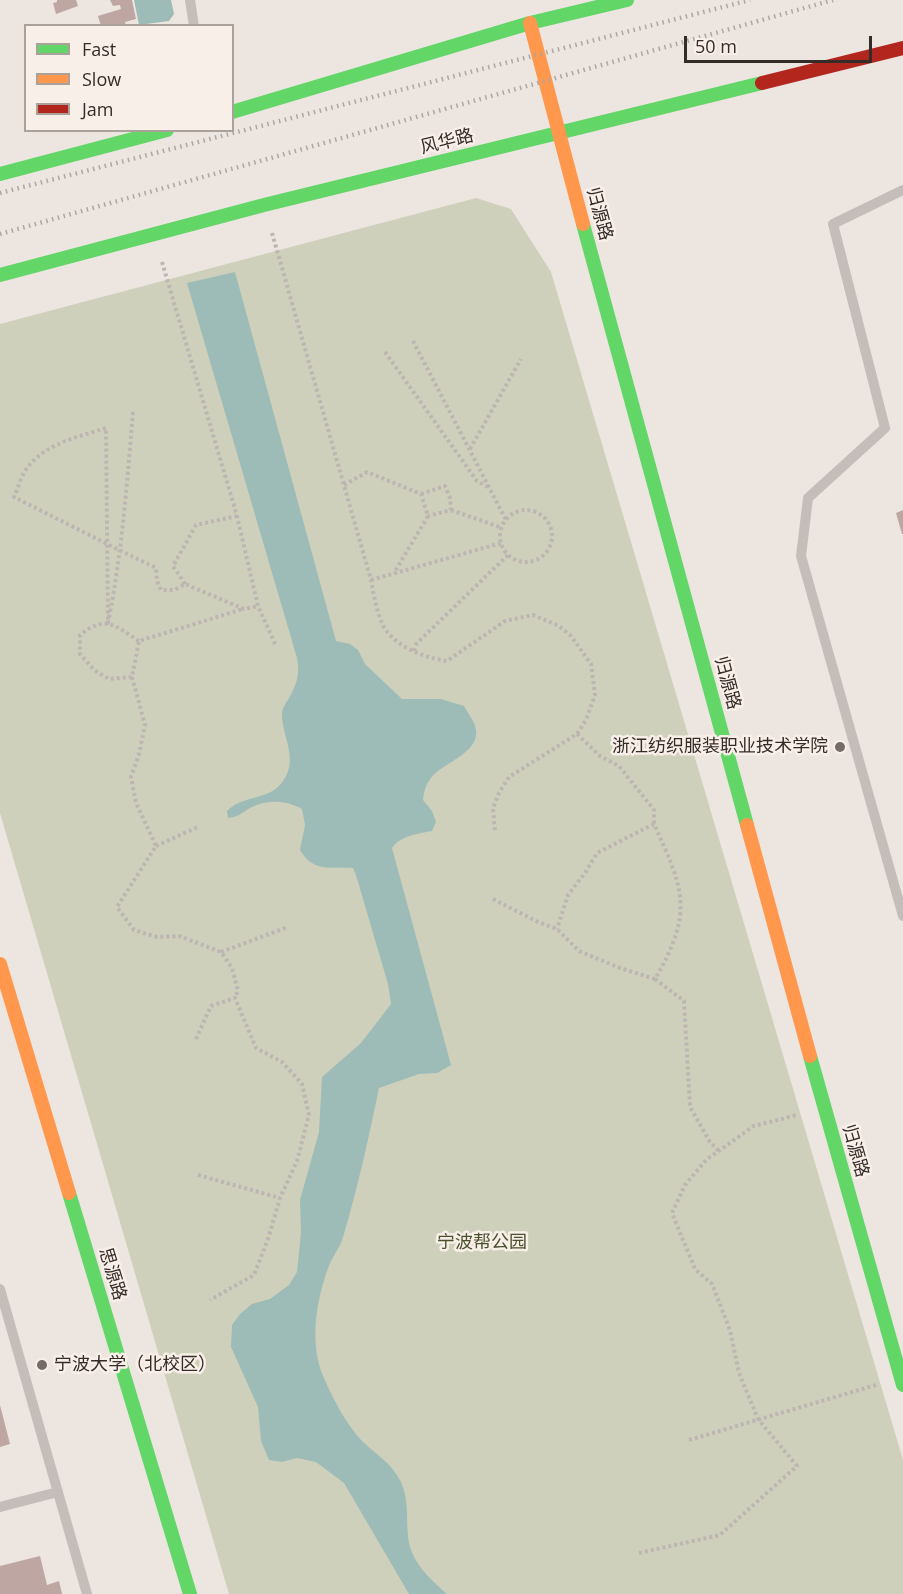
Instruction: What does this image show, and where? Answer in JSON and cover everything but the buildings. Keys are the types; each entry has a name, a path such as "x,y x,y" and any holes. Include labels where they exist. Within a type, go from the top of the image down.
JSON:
{"street":[{"path":"234,111 530,23 627,0"},
{"name":"归源路","path":"530,23 824,1107 902,1382"},
{"name":"风华路","path":"0,274 264,206 903,48"},
{"path":"0,174 159,132"},
{"name":"思源路","path":"0,964 190,1594"}],"lane":[{"path":"190,0 194,24"},
{"path":"903,190 833,224 885,428 808,498 801,556 903,916"},
{"path":"0,1288 87,1594"},
{"path":"0,1507 58,1492"}],"path":[{"path":"264,206 384,628 395,639 414,651 429,658 447,660 505,621 533,615 559,626 571,636 591,664 595,695 586,720 577,734 509,777 493,808 495,832"},
{"path":"153,234 237,516 258,606 276,646"},
{"path":"414,341 506,520"},
{"path":"386,352 477,481 490,488"},
{"path":"470,449 521,359"},
{"path":"108,623 117,577 134,412"},
{"path":"108,623 107,544 106,498 106,428 64,441 39,456 25,471 14,497 107,544 156,568 157,581 161,590 174,590 185,584"},
{"path":"344,485 367,472 421,494 445,486 450,498 451,510"},
{"path":"421,494 428,516"},
{"path":"394,573 428,516 451,510 502,528"},
{"path":"519,511 534,511 546,518 553,533 548,552 537,560 519,561 508,555 501,543 502,528 506,520 519,511"},
{"path":"237,516 196,525 173,566 185,584 244,609"},
{"path":"371,579 501,543"},
{"path":"414,651 417,643 508,555"},
{"path":"139,641 258,606"},
{"path":"132,676 109,679 94,670 80,654 80,635 92,626 108,623 121,628 139,641"},
{"path":"139,641 132,676 145,725 131,777 136,803 156,846"},
{"path":"577,734 600,756 619,765 654,810 654,824 670,856 682,900 678,932 654,979"},
{"path":"557,929 568,895 597,853 654,824"},
{"path":"198,827 156,846 117,907 134,930 157,937 179,936 221,952 232,968 238,991 235,998 256,1048 282,1062 302,1084 309,1115 297,1161 280,1198 254,1275 210,1300"},
{"path":"493,899 557,929 579,951 620,969 654,979 684,1001 690,1107 710,1142 719,1151"},
{"path":"221,952 288,927"},
{"path":"196,1039 211,1006 235,998"},
{"path":"639,1553 720,1535 797,1466 758,1419 739,1372 730,1330 712,1284 695,1269 672,1213 685,1185 706,1160 754,1126 824,1107"},
{"path":"198,1174 280,1198"},
{"path":"689,1440 758,1419 902,1382"}],"green space":[{"name":"宁波帮公园","path":"476,198 511,209 551,272 903,1460 903,1594 229,1594 0,813 0,324"}],"water":[{"path":"134,0 171,0 174,14 169,21 139,24"},
{"path":"235,272 336,641 350,644 358,650 365,664 402,699 441,699 464,706 474,723 476,733 469,749 437,772 426,786 423,800 432,811 436,822 432,831 400,840 392,848 451,1065 437,1073 419,1074 379,1088 343,1239 323,1283 317,1310 315,1338 319,1365 331,1394 345,1418 361,1440 388,1464 401,1482 407,1509 408,1536 416,1561 447,1594 409,1594 344,1483 316,1462 297,1458 282,1462 269,1460 261,1441 258,1407 231,1347 232,1325 240,1314 252,1304 270,1299 289,1285 297,1272 301,1232 300,1200 319,1132 322,1077 361,1043 391,1004 388,984 353,868 322,867 305,857 300,850 305,825 302,809 283,802 270,802 256,805 237,816 228,818 227,811 233,806 274,790 286,776 290,759 282,712 292,693 298,674 297,658 187,283"}],"railway":[{"path":"0,193 750,0"},
{"path":"0,234 833,0"}],"traffic: fast":[{"path":"234,111 530,23 627,0"},
{"path":"0,275 264,205 762,83"},
{"path":"0,174 159,132"},
{"path":"583,224 747,825"},
{"path":"810,1056 903,1385"},
{"path":"69,1193 190,1594"}],"traffic: slow":[{"path":"530,23 583,224"},
{"path":"747,825 810,1056"},
{"path":"0,964 69,1193"}],"traffic: jam":[{"path":"762,83 903,48"}],"place":[{"name":"浙江纺织服装职业技术学院","path":"840,747"},
{"name":"宁波大学（北校区）","path":"42,1365"}]}
